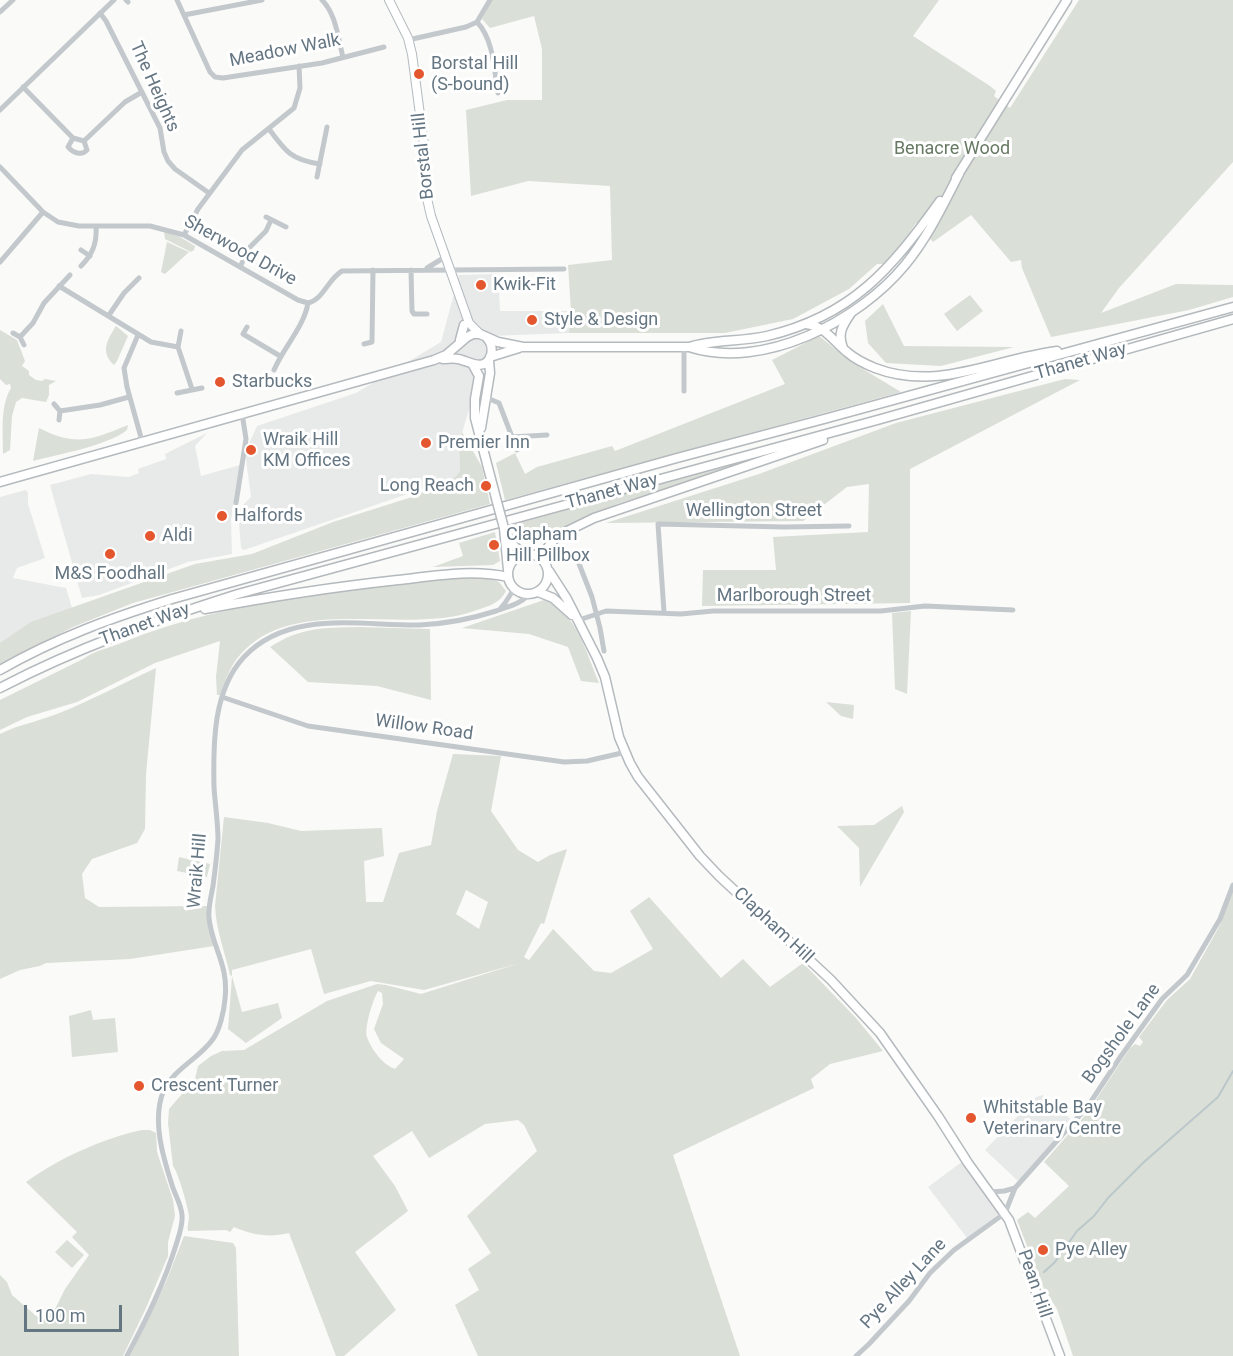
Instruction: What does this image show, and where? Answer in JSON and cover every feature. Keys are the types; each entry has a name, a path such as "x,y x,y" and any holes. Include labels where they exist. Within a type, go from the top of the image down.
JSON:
{"main road":[{"name":"Borstal Hill","path":"389,0 408,40 414,68 426,160 426,194 431,216 469,323 483,336"},
{"path":"686,347 722,353 756,350 790,342 822,329 851,313 884,288 913,255 930,230 959,174 1066,0"},
{"path":"434,360 450,352 473,334 523,347 686,347 701,343 741,341 806,324 846,303 883,274 909,243 959,174"},
{"name":"Thanet Way","path":"0,670 55,642 106,620 172,599 469,518 677,458 1233,307"},
{"name":"Borstal Hill","path":"463,340 464,311"},
{"path":"844,350 840,340 840,330 851,313"},
{"name":"Thanet Way","path":"0,688 84,647 173,614 238,594 404,547 595,498 882,419 1233,319"},
{"path":"806,324 822,329 857,360 886,372 907,376 934,378 1044,353 1086,348"},
{"path":"450,352 462,336 464,325"},
{"path":"480,437 492,348 483,336"},
{"path":"463,340 460,350 479,376 474,407 504,528 508,574 514,589 518,592 529,595 538,592 547,583 549,571 543,560 537,556 524,554 514,546 504,528"},
{"path":"1,482 434,360 451,358 483,364 489,358 523,347"},
{"path":"543,560 545,551 557,536 602,514 776,457 882,419"},
{"path":"508,574 514,560 524,554"},
{"name":"Clapham Hill","path":"549,571 567,599 605,677 619,737 638,777 700,856 831,980 880,1033 938,1116 968,1164 1005,1214"},
{"path":"173,614 343,586 477,573 508,574"},
{"name":"Clapham Hill","path":"538,592 561,603 578,622"},
{"name":"Pean Hill","path":"1005,1214 1014,1231 1060,1356"}],"street":[{"path":"0,12 13,0"},
{"path":"0,110 114,0"},
{"name":"Meadow Walk","path":"177,0 210,72 215,77 223,78 322,63 376,51 384,47"},
{"path":"184,15 262,0"},
{"path":"322,0 333,18 343,57"},
{"path":"408,40 477,22 490,0"},
{"name":"The Heights","path":"100,13 160,128 168,161 175,169 209,193"},
{"path":"477,22 490,47 498,93"},
{"path":"184,235 198,209 242,150 290,112 297,101 300,88 298,66"},
{"path":"23,87 73,138 84,141"},
{"path":"84,141 125,102 142,92"},
{"path":"317,177 327,127"},
{"path":"269,129 289,154 301,161 320,164"},
{"path":"73,138 68,147 72,152 87,151 84,141"},
{"name":"Sherwood Drive","path":"0,167 43,212 66,225 150,226 184,235 298,300 308,303"},
{"path":"0,262 43,212"},
{"path":"240,267 250,247 264,234 269,219 286,227"},
{"path":"81,266 90,256 96,241 96,227"},
{"path":"81,250 90,256"},
{"path":"426,269 445,257"},
{"path":"274,370 305,315 308,303 317,300 333,277 342,271 564,269"},
{"path":"364,344 372,342 373,270"},
{"path":"411,270 412,310 414,314 427,314"},
{"path":"20,337 44,303 70,275"},
{"path":"110,315 124,293 139,278"},
{"path":"59,286 110,315 138,335 159,345 178,347"},
{"path":"247,327 243,334 280,356"},
{"path":"180,331 178,347 192,389"},
{"path":"13,333 20,337 24,345"},
{"path":"138,335 124,368 129,397 142,441"},
{"path":"684,391 686,347"},
{"path":"177,393 202,388"},
{"path":"60,411 100,405 129,397"},
{"path":"485,397 499,403 517,450"},
{"path":"54,404 60,411 59,420"},
{"path":"236,503 246,439 242,413"},
{"path":"511,437 547,435"},
{"name":"Wellington Street","path":"664,612 658,524 784,528 849,526"},
{"path":"571,564 577,558 596,614 604,651"},
{"path":"498,610 506,603 514,589"},
{"name":"Wraik Hill","path":"127,1356 147,1319 170,1264 182,1225 181,1208 171,1183 158,1124 163,1093 170,1079 214,1038 225,1002 227,981 209,915 218,836 214,787 215,756 222,697 234,668 249,651 264,640 286,630 336,622 440,623 479,616 516,605 529,595"},
{"name":"Marlborough Street","path":"578,622 606,611 681,614 713,610 881,611 926,606 1013,610"},
{"name":"Willow Road","path":"222,697 308,726 564,762 587,761 626,752"},
{"name":"Bogshole Lane","path":"1005,1214 1015,1188 1088,1106 1162,999 1187,975 1220,919 1233,885"},
{"path":"990,1192 1015,1188"},
{"name":"Pye Alley Lane","path":"856,1356 901,1310 938,1266 983,1228 1005,1214"}],"shaded area":[{"path":"498,274 500,311 571,311 569,333 491,336 459,443 460,471 454,478 244,550 241,548 238,510 251,497 245,452 257,426 356,393 441,342 459,275"},
{"path":"207,433 195,446 201,476 240,465 231,520 232,554 188,562 99,595 82,598 50,485 91,474 129,477 139,473 138,469 166,459 165,454"},
{"path":"26,490 28,504 45,558 17,568 13,578 66,588 72,608 0,644 0,497"},
{"path":"1043,1095 1073,1121 1018,1181 985,1150 1036,1097"},
{"path":"963,1161 1001,1212 967,1238 928,1187"}],"green space":[{"name":"Benacre Wood","path":"492,0 939,0 913,36 990,86 996,91 994,96 1010,108 1079,0 1233,0 1233,162 1119,288 1101,313 1176,284 1233,285 1233,297 1189,310 1051,337 1022,268 1021,260 1011,262 971,215 933,242 916,223 885,264 877,264 849,289 793,319 725,333 569,333 571,311 568,265 612,260 610,186 528,181 471,196 466,110 507,100 542,100 542,49 534,16 490,28 482,19"},
{"path":"164,231 195,246 194,250 191,252 165,239"},
{"path":"167,242 189,252 165,274 161,272"},
{"path":"970,295 983,311 957,331 944,314"},
{"path":"883,304 904,346 1014,347 941,366 886,363 868,343 865,321"},
{"path":"116,326 128,336 114,365 107,355 106,346"},
{"path":"0,330 17,340 25,361 22,366 29,371 29,375 36,380 56,381 49,385 46,402 22,398 16,402 12,416 10,450 3,454 4,411 11,388 10,384 6,385 0,379"},
{"path":"819,336 853,363 901,392 505,500 496,463 515,453 525,474 537,467 612,446 615,451 785,384 772,360"},
{"path":"1065,379 1080,380 910,469 910,603 702,606 703,570 776,570 773,537 868,532 869,484 847,487 803,521 606,523 759,474 896,423"},
{"path":"128,425 127,430 108,441 33,461 39,428 63,438 84,439"},
{"path":"462,432 482,467 490,504 133,603 73,627 0,664 0,643 31,622 195,564 252,554 333,522 412,497 454,478 460,471 459,444"},
{"path":"782,448 784,451 617,504 566,527 525,541 521,539 512,525 725,466 725,464"},
{"path":"495,532 500,561 493,565 433,567 463,556 459,543"},
{"path":"487,577 499,582 506,591 497,601 477,610 449,617 418,620 320,620 290,625 263,636 236,659 220,695 217,695 216,677 220,641 155,663 77,702 27,717 0,730 0,700 92,653 187,620 274,601 367,586"},
{"path":"544,600 555,605 572,623 585,647 599,683 581,681 568,647 529,634 462,628"},
{"path":"911,611 907,694 895,689 892,613"},
{"path":"359,627 430,629 431,700 377,686 308,682 270,647 302,632"},
{"path":"156,668 146,774 145,829 137,843 92,859 82,874 85,898 99,907 208,906 214,946 130,959 46,963 20,970 0,979 0,734 74,707"},
{"path":"826,702 854,705 853,719 841,716"},
{"path":"453,754 501,756 491,811 518,850 538,862 567,849 544,924 541,923 524,957 529,960 553,929 594,971 611,973 653,949 630,911 649,897 721,978 743,959 770,987 803,963 856,1018 883,1051 830,1064 811,1079 814,1088 673,1155 740,1356 478,1356 455,1305 479,1290 468,1269 491,1253 467,1216 537,1151 524,1125 518,1120 485,1124 429,1158 412,1131 373,1156 395,1186 408,1211 355,1252 396,1310 344,1356 336,1356 289,1233 261,1235 234,1227 230,1232 226,1230 188,1231 189,1216 173,1166 168,1123 169,1109 195,1079 198,1066 211,1056 222,1051 244,1050 327,1001 377,984 421,994 520,963 424,990 371,981 324,994 311,949 232,970 232,976 219,932 215,906 224,817 268,823 301,831 382,828 384,856 364,861 366,902 383,902 399,853 431,845 437,811","holes":["466,890 488,902 479,929 456,914","378,991 382,993 383,1004 374,1029 381,1043 404,1059 395,1069 378,1056 366,1033"]},
{"path":"902,806 904,812 860,887 859,848 837,826 874,825"},
{"path":"179,857 210,864 207,877 177,871"},
{"path":"1233,888 1233,1356 1073,1356 1057,1309 1042,1285 1017,1220 1028,1212 1035,1218 1069,1186 1044,1162 1088,1112 1130,1048 1135,1044 1140,1046 1143,1042 1139,1037 1167,1000 1190,979 1220,925"},
{"path":"232,976 242,1012 278,1003 282,1018 246,1043 228,1029"},
{"path":"91,1010 93,1020 115,1018 118,1052 72,1057 69,1016"},
{"path":"142,1130 156,1133 157,1152 173,1200 175,1216 168,1242 168,1256 123,1356 0,1356 0,1275 7,1282 12,1295 42,1321 55,1309 65,1289 89,1255 72,1237 77,1232 26,1182 81,1150"},
{"path":"184,1236 233,1243 236,1248 239,1356 130,1356 166,1282"},
{"path":"67,1240 84,1255 72,1268 55,1252"}],"waterway":[{"path":"1044,1272 1055,1262 1077,1231 1094,1216 1108,1198 1144,1162 1218,1097 1233,1071"}],"place":[{"name":"Borstal Hill (S-bound)","path":"419,74"},
{"name":"Kwik-Fit","path":"481,285"},
{"name":"Style & Design","path":"532,320"},
{"name":"Starbucks","path":"220,382"},
{"name":"Premier Inn","path":"426,443"},
{"name":"Wraik Hill KM Offices","path":"251,450"},
{"name":"Long Reach","path":"486,486"},
{"name":"Halfords","path":"222,516"},
{"name":"Aldi","path":"150,536"},
{"name":"Clapham Hill Pillbox","path":"494,545"},
{"name":"M&S Foodhall","path":"110,554"},
{"name":"Crescent Turner","path":"139,1086"},
{"name":"Whitstable Bay Veterinary Centre","path":"971,1118"},
{"name":"Pye Alley","path":"1043,1250"}]}
